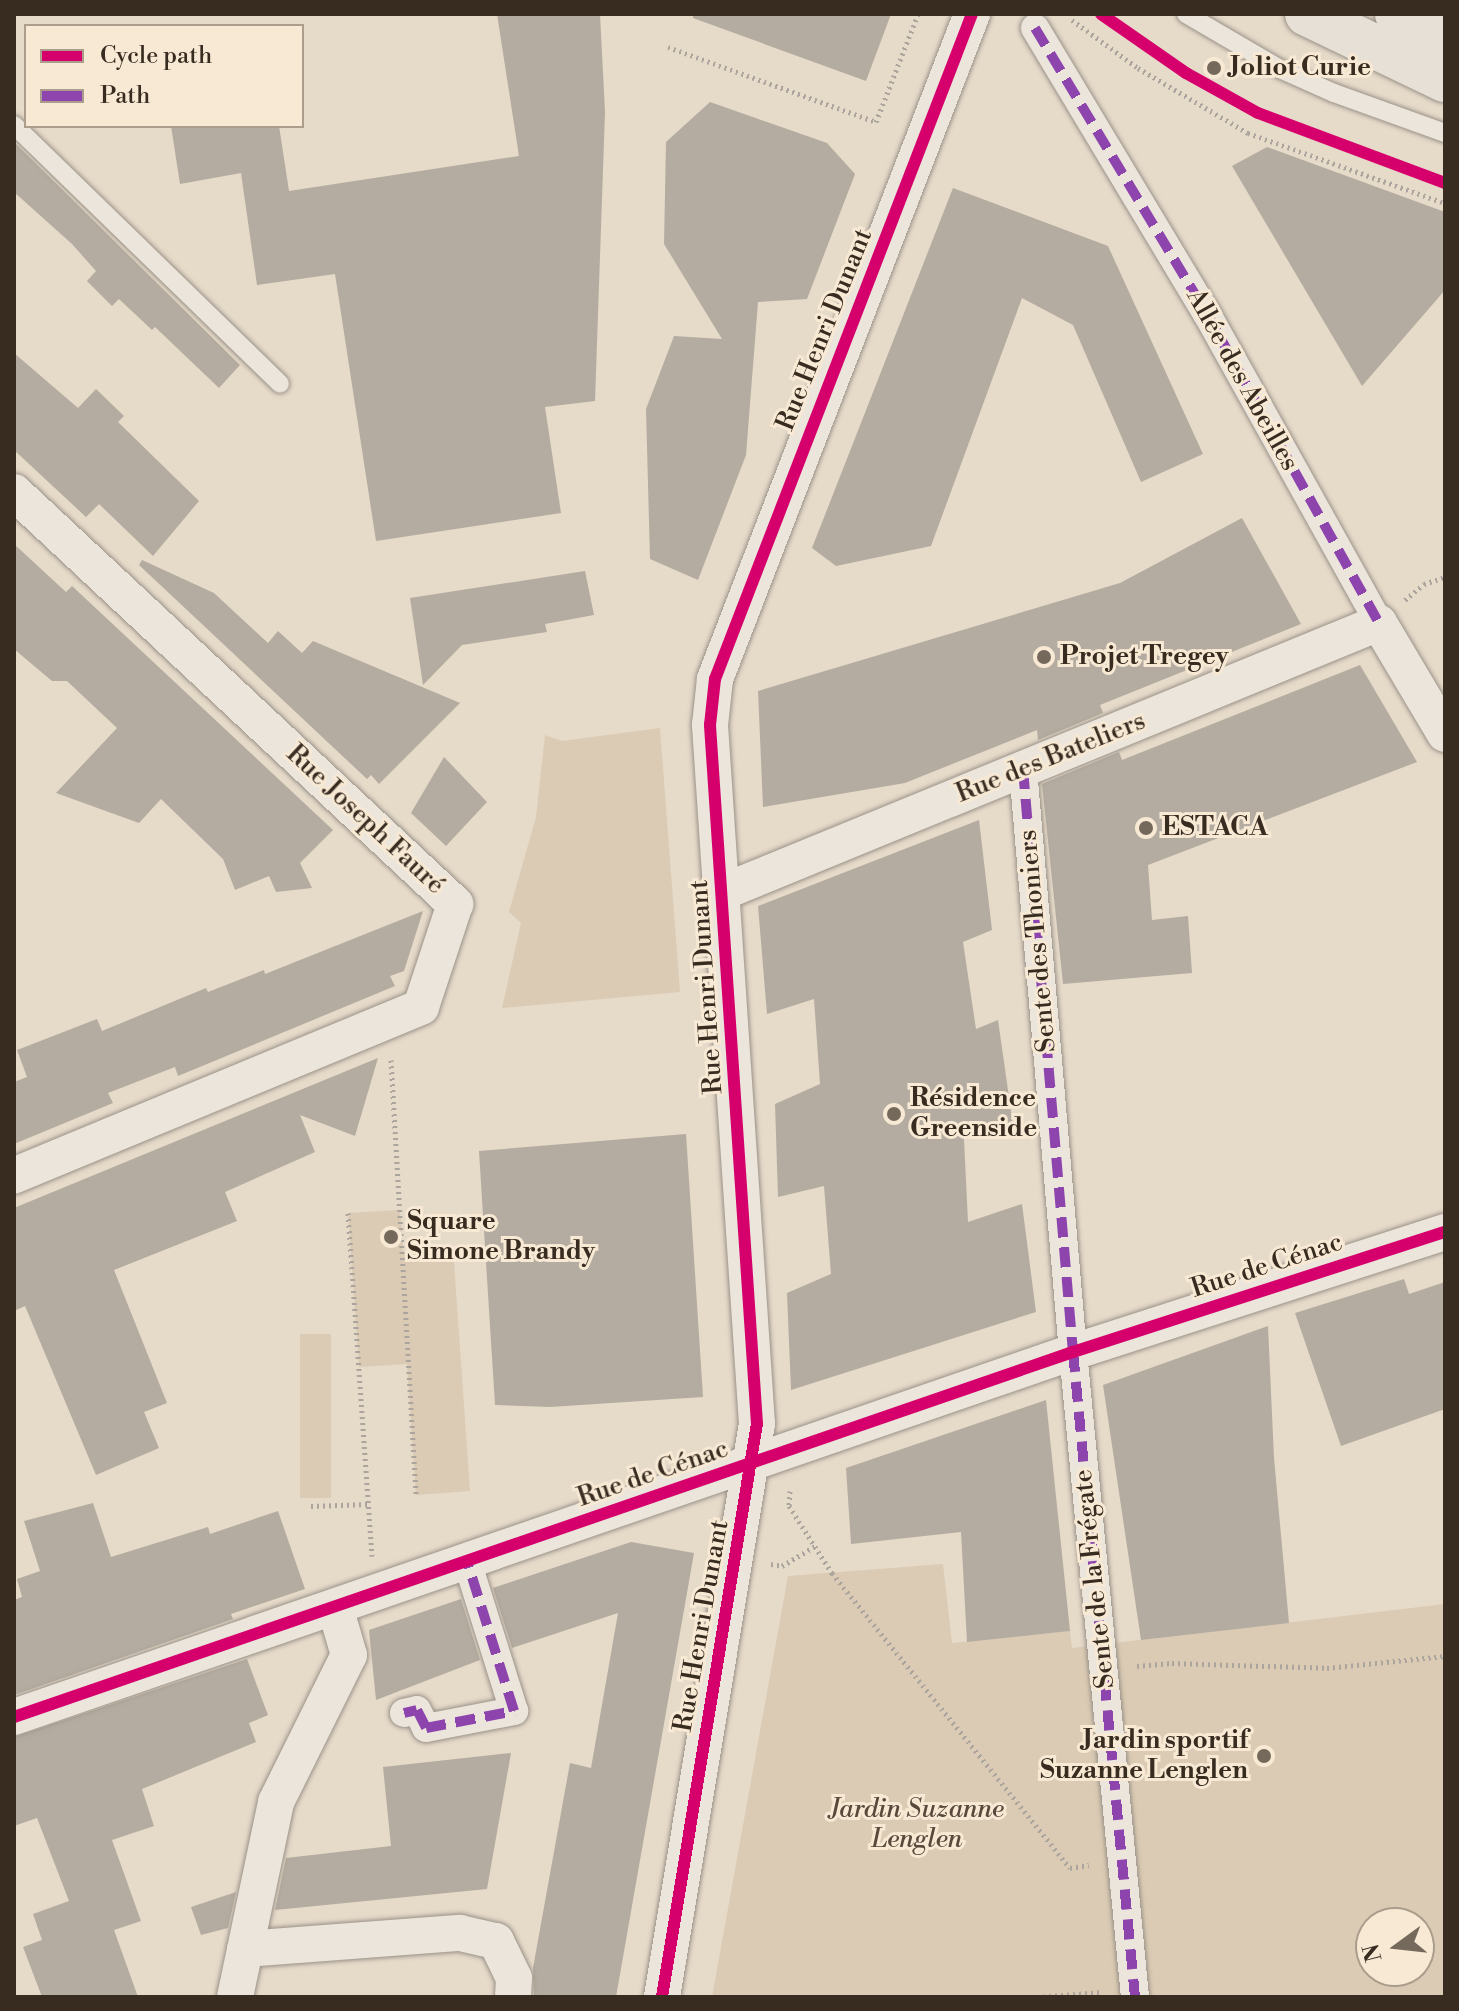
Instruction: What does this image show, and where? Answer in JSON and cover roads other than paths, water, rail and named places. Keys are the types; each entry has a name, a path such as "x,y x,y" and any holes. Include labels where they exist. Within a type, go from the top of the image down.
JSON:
{"main road":[{"path":"1307,14 1445,80"},
{"path":"1397,14 1445,35"}],"street":[{"name":"Rue Henri Dunant","path":"662,1997 757,1424 710,725 715,679 972,14"},
{"name":"Allée des Abeilles","path":"1035,28 1207,314 1379,623 1445,734"},
{"name":"Rue Joseph Fauré","path":"14,492 455,904 421,1007 14,1176"},
{"name":"Rue des Bateliers","path":"723,892 1379,623"},
{"name":"Sente des Thoniers","path":"1023,769 1073,1352"},
{"name":"Rue de Cénac","path":"14,1717 1073,1352 1445,1232"},
{"name":"Sente de la Frégate","path":"1073,1352 1135,1994"},
{"path":"404,1713 417,1710 426,1728 514,1711 467,1561"},
{"path":"235,1997 276,1802 349,1655 335,1607"},
{"path":"245,1949 460,1933 496,1941 514,1978 513,1997"}],"lane":[{"path":"1186,14 1280,69 1334,93 1445,133"},
{"path":"14,125 280,384"}],"place":[{"name":"Joliot Curie","path":"1214,68"},
{"name":"Projet Tregey","path":"1044,657"},
{"name":"ESTACA","path":"1146,828"},
{"name":"Résidence Greenside","path":"894,1114"},
{"name":"Square Simone Brandy","path":"391,1237"},
{"name":"Jardin sportif Suzanne Lenglen","path":"1264,1756"}],"park label":[{"name":"Jardin Suzanne Lenglen","path":"917,1825"}]}
